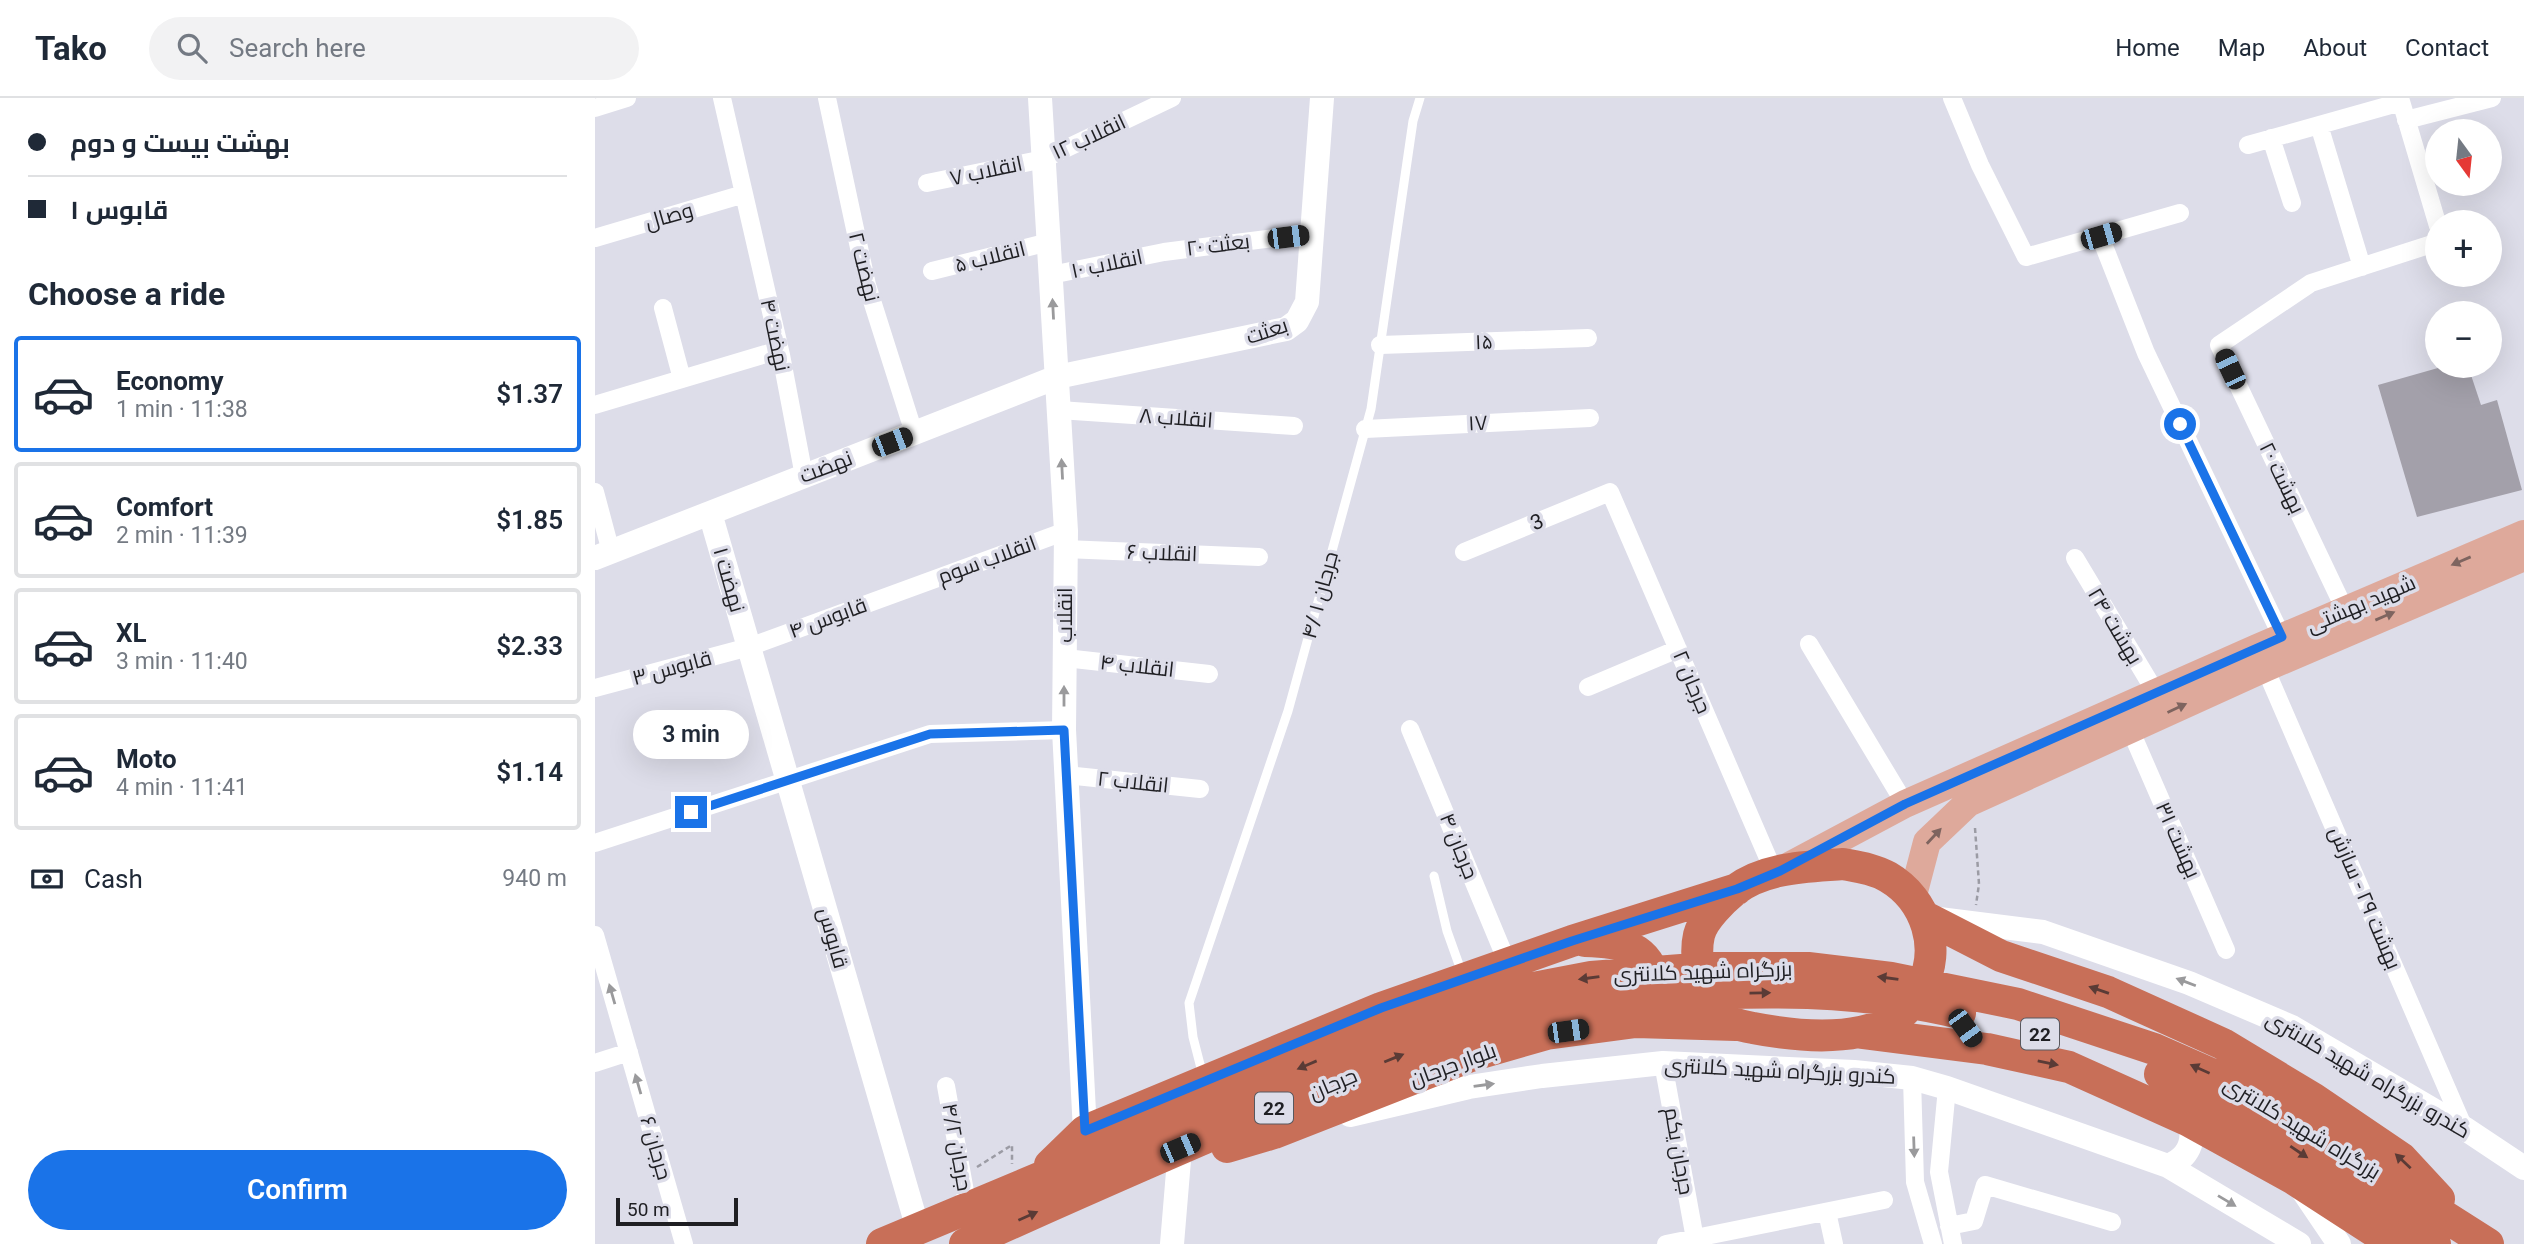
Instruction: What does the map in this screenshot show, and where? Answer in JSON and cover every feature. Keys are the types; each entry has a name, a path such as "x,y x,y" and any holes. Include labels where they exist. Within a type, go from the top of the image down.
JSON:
{"highway":[{"path":"1038,1177 1085,1131 1381,1008 1572,941 1737,889 1777,871 1843,864 1871,869 1891,878 1918,908 1932,954 1929,973 1913,1004 1892,1021 1860,1032"},
{"path":"1737,889 1718,906 1699,934 1700,969 1722,1018 1802,1034 1860,1032 1976,1038 2069,1067 2189,1121 2294,1179 2394,1244"},
{"name":"بزرگراه شهید کلانتری","path":"1918,908 1987,963 2108,992 2223,1044 2314,1099 2401,1158 2477,1237"},
{"path":"1572,941 1609,942 1637,950 1647,960 1654,972 1656,986 1654,1000 1641,1018"},
{"path":"1976,1038 1960,1013 1960,998 1965,983 1987,963"},
{"name":"بزرگراه شهید کلانتری","path":"1393,1030 1502,994 1591,977 1720,968 1808,968 1891,978 2018,1004 2154,1049 2213,1075 2265,1102 2477,1237"},
{"name":"بزرگراه شهید کلانتری","path":"1594,1003 1708,993 1804,992 1888,1000 2015,1026 2148,1069 2201,1093 2253,1121 2435,1244"},
{"name":"جرجان","path":"965,1244 1180,1148 1402,1054 1494,1024 1594,1003"},
{"name":"بلوار جرجان","path":"1180,1148 1232,1147 1472,1055 1546,1034 1641,1018 1722,1018"},
{"name":"جرجان","path":"882,1244 1393,1030"}],"main road":[{"name":"شهید بهشتی","path":"1777,871 1905,804 2282,637 2524,534"},
{"name":"شهید بهشتی","path":"1918,908 1927,842 1968,803 2265,667 2524,557"}],"street":[{"path":"595,108 627,98"},
{"name":"۴ نهضت","path":"722,98 779,350 804,476"},
{"name":"۲ نهضت","path":"827,98 867,285 914,433"},
{"name":"انقلاب","path":"1040,98 1066,540 1064,730 1085,1131"},
{"name":"۱۲ انقلاب","path":"1044,159 1172,98"},
{"name":"بعثت","path":"1057,377 1286,329 1297,321 1307,302 1322,98"},
{"path":"1952,98 1980,165 2026,257 2180,213"},
{"path":"2406,120 2492,98"},
{"path":"2248,145 2400,100 2433,210"},
{"path":"2319,125 2362,267 2425,246"},
{"path":"2271,138 2292,203"},
{"name":"۷ انقلاب","path":"927,183 1044,159"},
{"name":"وصال","path":"595,238 744,194"},
{"name":"۲۰ بعثت","path":"1164,252 1313,233"},
{"path":"2101,236 2147,353 2282,637"},
{"name":"۵ انقلاب","path":"932,271 1049,242"},
{"name":"۱۰ انقلاب","path":"1051,275 1164,252"},
{"name":"بهشت ۲۰","path":"2345,610 2219,345 2311,284 2362,267"},
{"path":"663,308 682,379"},
{"name":"۱۵","path":"1380,345 1588,338"},
{"path":"595,405 779,350"},
{"name":"نهضت","path":"603,555 1057,377"},
{"name":"۸ انقلاب","path":"1059,410 1294,426"},
{"name":"۱۷","path":"1366,429 1590,418"},
{"path":"595,492 603,555"},
{"name":"3","path":"1464,552 1610,492"},
{"name":"جرجان ۲","path":"1610,492 1777,871"},
{"name":"۱ نهضت","path":"710,513 749,647"},
{"name":"۶ انقلاب","path":"1066,540 1259,557"},
{"name":"انقلاب سوم","path":"907,589 1066,540"},
{"name":"بهشت ۲۴","path":"2075,558 2156,693"},
{"name":"۴ قابوس","path":"749,647 907,589"},
{"path":"1809,644 1905,804"},
{"name":"۳ قابوس","path":"595,688 749,647"},
{"name":"قابوس","path":"749,647 918,1229"},
{"path":"1588,687 1678,649"},
{"name":"۴ انقلاب","path":"1065,659 1209,674"},
{"name":"بهشت ۲۹ - سازش","path":"2265,667 2465,1128"},
{"name":"۴ جرجان","path":"1410,729 1508,964"},
{"name":"بهشت ۳۱","path":"2130,729 2226,950"},
{"path":"595,843 930,734 1064,730"},
{"name":"۲ انقلاب","path":"1066,775 1199,789"},
{"name":"کندرو بزرگراه شهید کلانتری","path":"1918,908 1972,923 2043,932 2189,983 2292,1027 2465,1128 2524,1168"},
{"name":"جرجان ۶","path":"595,935 684,1244"},
{"path":"1542,1076 1535,1067 1534,1058 1539,1049 1601,1038 1667,1033 1722,1018"},
{"path":"595,1063 629,1052"},
{"name":"کندرو بزرگراه شهید کلانتری","path":"1274,1133 1469,1087 1663,1063 1854,1072 1912,1078 2168,1166 2299,1244"},
{"name":"جرجان یکم","path":"1663,1063 1695,1238"},
{"path":"1912,1078 1915,1182 1933,1244"},
{"name":"۴/۲ جرجان","path":"946,1086 968,1208"},
{"path":"1947,1088 1939,1172 1953,1244"},
{"path":"2168,1166 2184,1157 2189,1149 2192,1130 2189,1121"},
{"path":"1172,1244 1180,1148"},
{"path":"2294,1179 2339,1244"},
{"path":"1949,1226 1974,1221 1985,1185 2112,1222"},
{"path":"1666,1244 1884,1200"},
{"path":"1827,1212 1834,1244"}],"lane":[{"name":"جرجان ۱ /۴","path":"1205,1081 1193,1037 1189,1003 1288,711 1366,429 1413,121 1420,98"},
{"path":"1433,876 1447,931 1464,978"}],"path":[{"path":"1968,803 1976,830 1979,884 1972,923"},
{"path":"978,1166 1011,1145"}],"building":[{"path":"2425,372 2425,378 2472,378 2481,405 2497,400 2522,490 2417,517 2378,385"}],"route":[{"path":"691,812 930,734 1064,730 1085,1131 1381,1008 1572,941 1737,889 1780,871 1905,804 2282,637 2180,424"}]}
